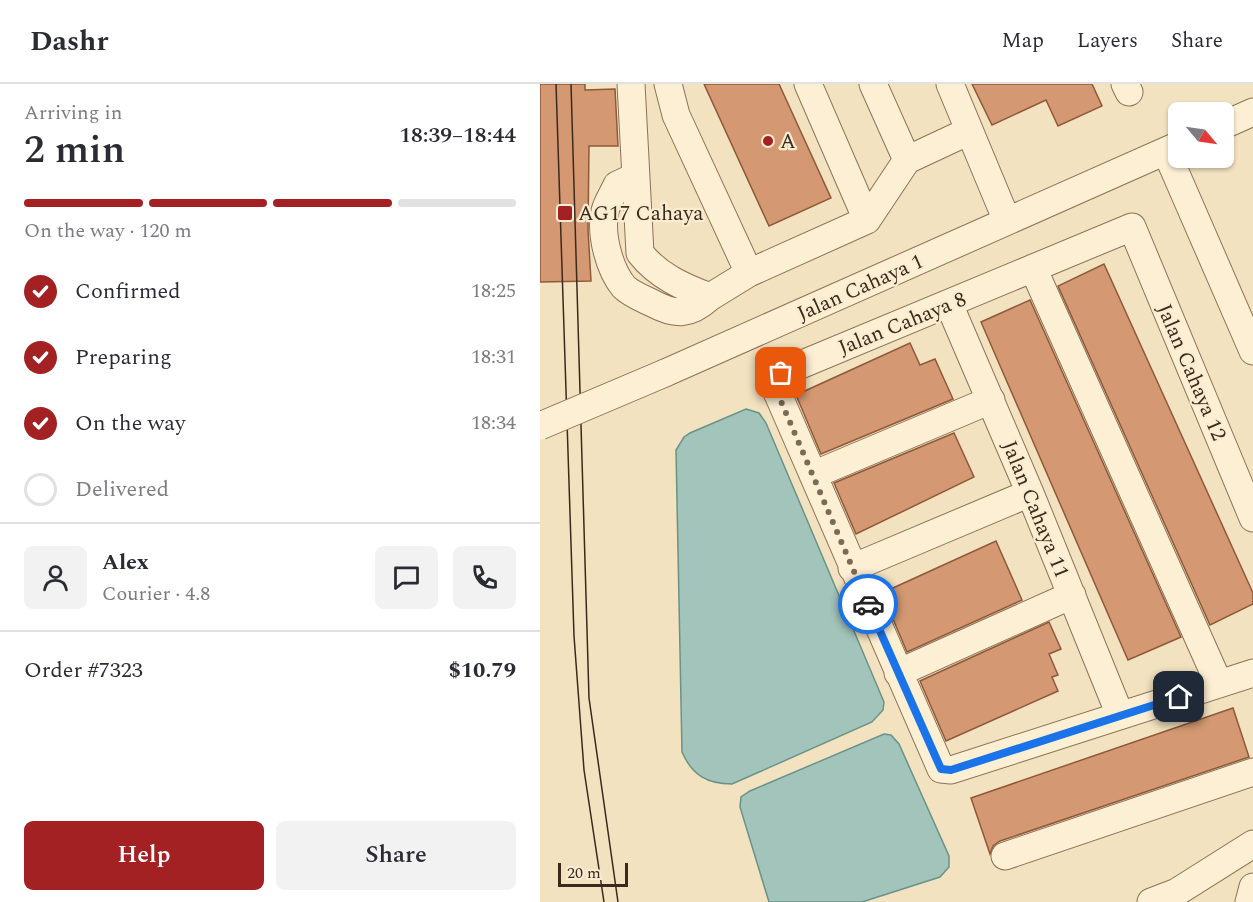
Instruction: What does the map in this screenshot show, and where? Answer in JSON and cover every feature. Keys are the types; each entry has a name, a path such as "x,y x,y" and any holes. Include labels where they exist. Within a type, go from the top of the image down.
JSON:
{"street":[{"path":"631,84 634,177 640,253 652,267 670,279 710,297 749,273 867,219 907,160 969,131"},
{"path":"668,84 676,116 749,273"},
{"path":"808,84 867,219"},
{"path":"873,84 907,160"},
{"path":"950,84 1007,221"},
{"path":"1234,121 1253,112"},
{"name":"Jalan Cahaya 1","path":"540,426 1168,150"},
{"path":"1181,168 1253,351"},
{"name":"Jalan Cahaya 8","path":"1120,716 951,770 941,769 777,392 776,381 781,373 1132,227"},
{"name":"Jalan Cahaya 12","path":"1132,227 1253,518"},
{"path":"1033,268 1219,684"},
{"name":"Jalan Cahaya 11","path":"950,304 1030,493 1120,716"},
{"path":"813,475 991,400"},
{"path":"852,568 1030,493"},
{"path":"898,673 1072,595"},
{"path":"1120,716 1253,673"},
{"path":"1005,856 1253,772"},
{"path":"1151,902 1177,891 1253,844"},
{"path":"1250,902 1253,888"}],"water":[{"path":"746,409 759,413 766,423 884,702 883,710 872,722 732,784 723,784 701,777 691,767 682,752 676,450 684,437 690,433"},
{"path":"884,734 891,735 899,744 949,856 949,867 940,877 862,902 769,902 740,807 741,797 750,791"}],"building":[{"name":"AG17 Cahaya","path":"540,84 585,84 585,90 615,89 618,146 589,146 588,230 591,281 540,282"},
{"name":"A","path":"704,84 779,84 831,198 769,226"},
{"path":"972,84 1092,84 1102,106 1058,126 1046,100 992,125"},
{"path":"1104,264 1253,593 1253,604 1210,625 1058,286"},
{"path":"1030,300 1181,637 1128,660 981,322"},
{"path":"910,343 920,365 935,359 953,399 821,454 796,395"},
{"path":"954,433 974,477 856,534 834,483"},
{"path":"996,541 1022,600 907,652 882,593"},
{"path":"1049,622 1061,649 1049,654 1058,675 1052,677 1058,691 946,741 920,681"},
{"path":"1233,708 1249,757 1000,841 993,846 990,854 971,798"}],"tram line":[{"path":"556,84 574,636 584,770 604,902"},
{"path":"571,84 589,698 618,902"}],"way so far":[{"path":"781,373 776,381 777,392 868,604"}],"place":[{"name":"A","path":"768,141"},
{"name":"AG17 Cahaya","path":"565,213"}],"route":[{"path":"868,604 941,769 951,770 1179,697"}]}
